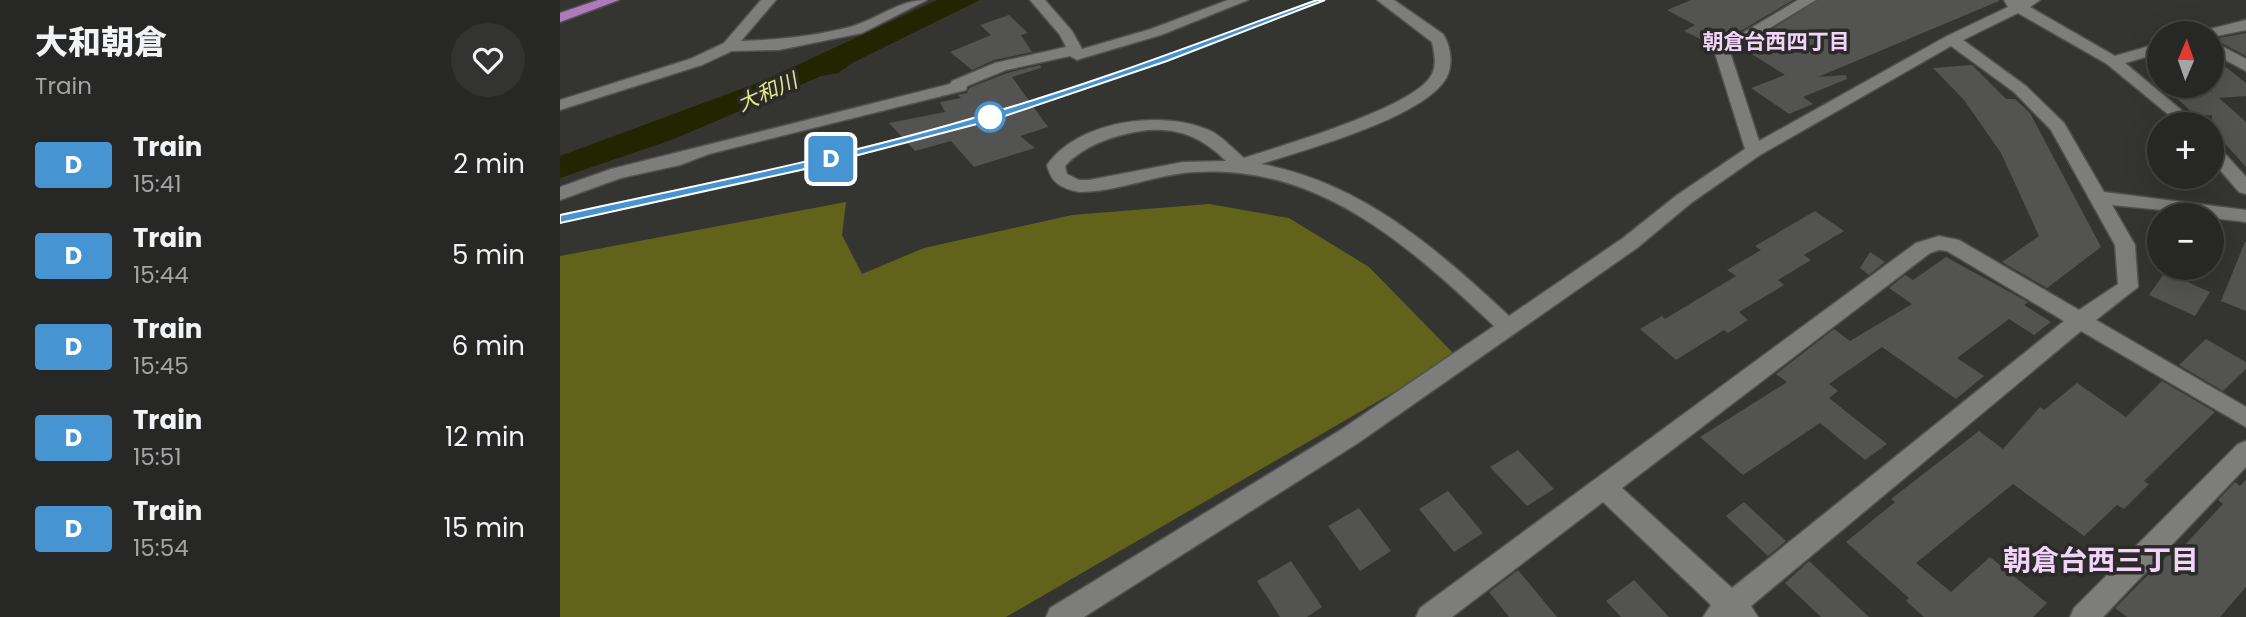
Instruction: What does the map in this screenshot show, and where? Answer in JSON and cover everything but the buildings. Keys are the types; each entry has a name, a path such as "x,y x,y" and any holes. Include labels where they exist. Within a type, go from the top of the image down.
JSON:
{"highway":[{"path":"560,18 612,0"}],"street":[{"path":"560,105 696,62 729,46 769,0"},
{"path":"729,46 779,45 857,30 920,0"},
{"path":"1037,0 1068,34 1077,55 1086,55 1241,0"},
{"path":"1241,165 1382,113 1432,87 1442,67 1438,37 1384,0"},
{"path":"1754,151 1722,50 1809,0"},
{"path":"1060,617 1350,436 1630,243 1684,199 1754,151 2012,3 2033,0"},
{"path":"2012,3 2113,61 2175,112"},
{"path":"2224,30 2246,25"},
{"path":"1605,489 1731,613 2081,319 2128,287 2125,245 2058,127 2020,89 1952,38"},
{"path":"560,194 617,173 960,87 958,84 1001,66 1074,50"},
{"path":"2113,61 2147,52"},
{"path":"2224,53 2246,66"},
{"path":"1241,165 1206,135 1164,123 1141,125 1083,142 1062,156 1056,165 1059,177 1079,186 1156,170 1241,165 1289,176 1360,204 1406,236 1508,327"},
{"path":"2224,163 2246,188"},
{"path":"2099,197 2246,216"},
{"path":"1430,617 1605,489 1923,248 1939,243 1952,245 2246,418"},
{"path":"2084,617 2246,451"}],"shaded area":[{"path":"846,202 842,235 862,274 924,248 1072,215 1209,204 1289,218 1369,267 1456,356 1006,617 560,617 560,256"}],"water":[{"name":"大和川","path":"937,0 980,0 854,62 838,73 821,76 674,139 560,178 560,156 763,81"}],"railway":[{"path":"806,164 937,130 1066,91 1194,48 1320,0"},
{"path":"560,219 813,163"}],"train":[{"name":"D","path":"560,219 801,166 992,117 1163,59 1320,0"}],"district":[{"name":"朝倉台西四丁目","path":"1776,41"},
{"name":"朝倉台西三丁目","path":"2101,560"}]}
